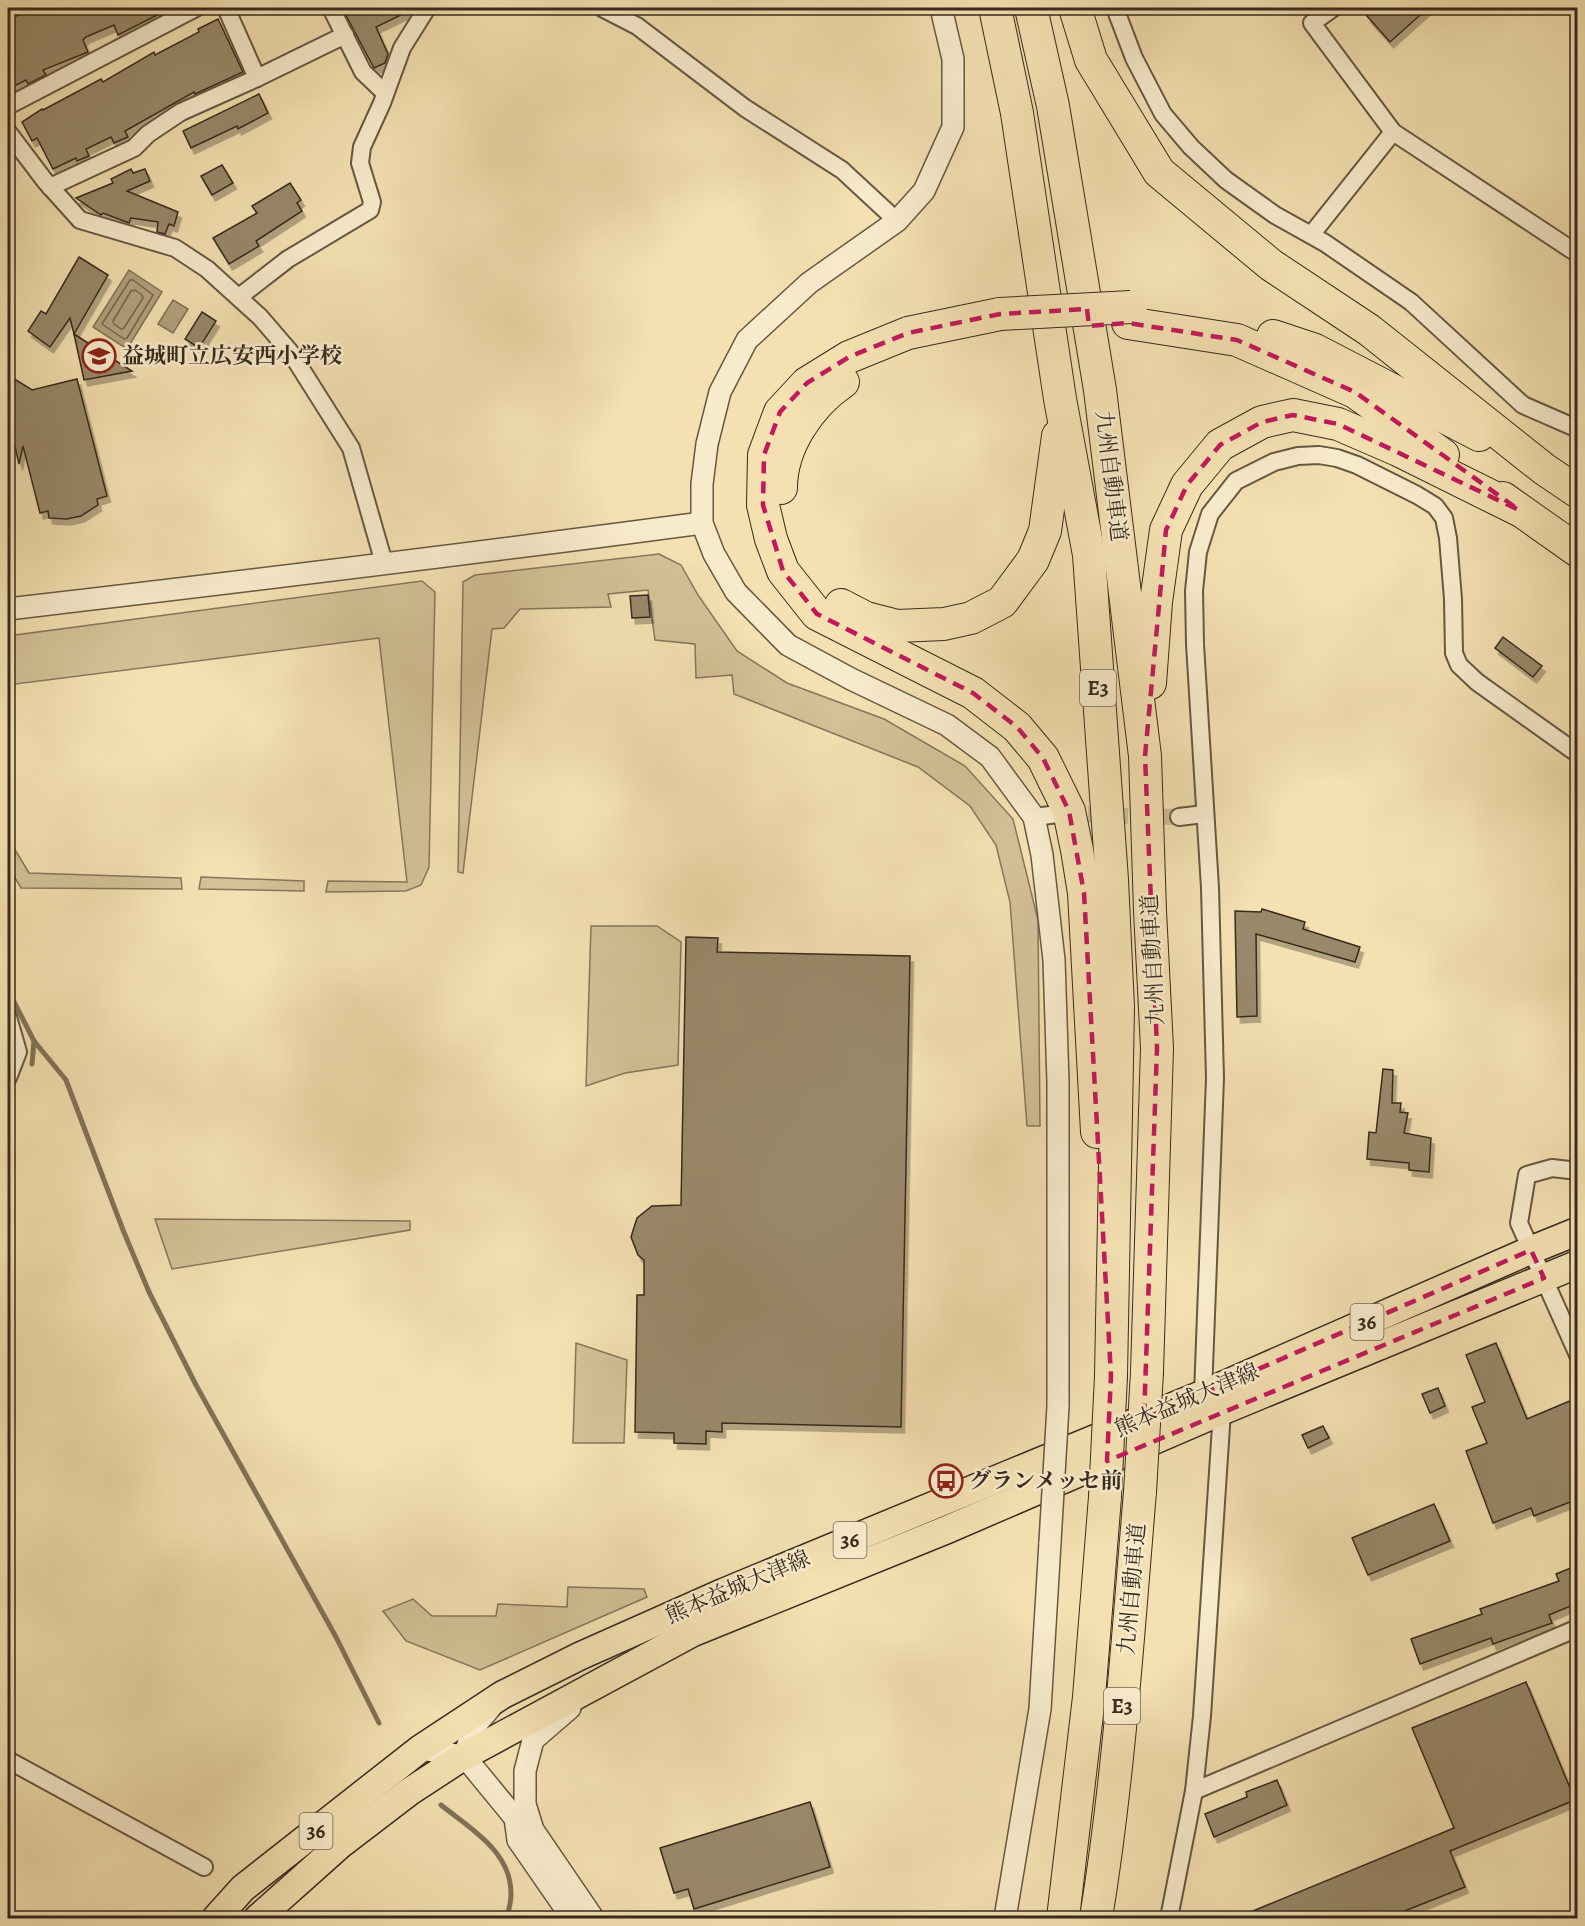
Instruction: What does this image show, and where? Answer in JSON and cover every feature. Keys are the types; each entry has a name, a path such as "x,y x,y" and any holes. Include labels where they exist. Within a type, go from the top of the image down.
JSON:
{"highway":[{"name":"九州自動車道","path":"995,8 1017,113 1060,399 1089,555 1113,880 1118,1007 1111,1376 1105,1497 1089,1697 1063,1918"},
{"name":"九州自動車道","path":"1031,8 1053,106 1100,390 1145,756 1150,922 1157,1048 1147,1372 1140,1492 1123,1698 1096,1918"},
{"path":"1075,8 1091,60 1159,172 1271,265 1369,330 1544,469 1578,492"},
{"path":"1111,1376 1084,893 1069,811 1043,758 1017,728 973,693 817,614 783,571 771,539 763,505 764,455 780,412 807,383 849,357 908,333 999,323 1130,315 1240,325 1315,350 1544,469"},
{"path":"1130,315 1237,340 1355,392 1578,551"},
{"path":"999,323 985,333 942,342 895,356 850,378 824,397 813,409 795,437 788,453 783,465 781,484 782,505 792,543 814,581 843,607 866,618 897,626 944,624 971,618 1002,602 1033,560 1045,531 1058,444 1060,399"},
{"path":"1145,756 1156,602 1166,530 1187,485 1220,445 1262,422 1293,415 1338,424 1398,450 1519,510"}],"main road":[{"name":"熊本益城大津線","path":"258,1918 340,1844 409,1792 464,1756 692,1633 946,1530 1532,1250 1578,1231"},
{"name":"熊本益城大津線","path":"216,1918 243,1888 420,1749 502,1695 580,1656 724,1592 1578,1264"}],"street":[{"path":"8,106 196,8"},
{"path":"226,8 257,78"},
{"path":"331,8 363,72 385,93"},
{"path":"238,297 288,259 370,210 372,202 360,163 362,147 402,48 427,8"},
{"path":"602,8 637,26 744,108 842,170 897,221"},
{"path":"941,8 952,59 953,127 924,191 897,221 809,283 747,340 720,392 707,444 702,484 702,523 714,554 736,592 788,645 851,679 947,725 990,757 1034,817 1042,855 1055,971 1058,1082 1058,1406 1040,1708 1005,1918"},
{"path":"1115,8 1134,58 1152,95 1163,114 1191,147 1243,194 1411,302 1523,405 1578,429"},
{"path":"1333,8 1312,23 1393,132 1578,254"},
{"path":"50,187 134,148 148,134 181,112 345,35"},
{"path":"8,132 50,187 80,220 175,248 207,269 260,317 291,352 351,448 384,563"},
{"path":"1311,236 1393,132"},
{"path":"1169,1918 1194,1791 1202,1716 1212,1403 1215,1078 1210,888 1204,814 1194,591 1198,552 1210,514 1236,481 1274,462 1298,456 1319,455 1357,465 1435,506 1444,518 1448,538 1453,599 1454,653 1459,665 1477,682 1578,754"},
{"path":"8,609 448,557 702,523"},
{"path":"1034,817 1058,814"},
{"path":"1179,817 1204,814"},
{"path":"8,1017 18,1052 8,1078"},
{"path":"1578,1171 1552,1168 1527,1175 1519,1223 1578,1355"},
{"path":"1194,1791 1578,1628"},
{"path":"593,1918 533,1830 525,1804 524,1785 527,1758 533,1740 566,1710 666,1658 692,1633"},
{"path":"464,1756 474,1727 502,1695"},
{"path":"420,1749 464,1756 515,1818 533,1830"},
{"path":"8,1760 204,1867"},
{"path":"515,1818 518,1840 572,1918"}],"highlighted area":[{"path":"1087,309 1089,326 1128,323 1237,340 1355,392 1519,510 1338,424 1293,415 1262,422 1220,445 1187,485 1166,530 1145,756 1157,1048 1144,1419 1531,1250 1544,1278 1107,1461 1111,1376 1084,893 1069,811 1043,758 1017,727 973,693 817,614 783,571 763,505 764,455 780,412 807,383 849,357 908,333 1000,314"}],"shaded area":[{"path":"659,554 681,565 698,595 737,651 787,683 884,719 965,766 1013,819 1038,920 1040,1126 1027,1126 1010,902 996,845 970,806 918,767 734,694 732,675 696,678 695,644 655,640 648,590 608,594 611,607 520,609 504,628 492,629 463,873 458,872 463,582 475,575"},
{"path":"422,581 435,592 429,867 421,885 406,891 326,892 328,881 407,882 379,638 8,685 8,636"},
{"path":"8,838 29,873 181,878 182,889 21,888 8,866"},
{"path":"201,877 304,881 304,891 199,889"},
{"path":"591,926 657,926 681,942 678,1065 625,1073 586,1086"},
{"path":"155,1219 410,1221 410,1230 172,1269"},
{"path":"576,1343 627,1360 624,1443 573,1443"},
{"path":"568,1587 644,1589 647,1597 480,1670 406,1641 383,1611 413,1599 432,1616 496,1616 498,1604 567,1607"}],"water":[{"path":"129,270 162,292 127,349 93,327"},
{"path":"173,300 188,309 173,333 158,324"}],"building":[{"path":"32,8 72,8 75,14 91,8 171,8 118,35 114,25 86,37 83,40 88,52 43,70 46,75 28,84 26,80 8,89 8,20"},
{"path":"342,8 415,8 376,27 388,54 385,63 374,68"},
{"path":"1377,8 1428,8 1390,42 1367,16"},
{"path":"218,19 243,72 195,94 194,92 125,131 128,137 114,143 111,137 86,149 89,156 77,161 76,158 53,169 37,138 32,141 22,122 42,109 101,79 103,82 154,52 155,55 199,32 198,29"},
{"path":"259,94 268,113 238,129 237,126 191,148 183,131"},
{"path":"222,165 233,183 212,195 201,176"},
{"path":"131,169 133,173 145,169 150,181 127,191 178,212 174,226 169,224 165,234 157,232 158,222 131,218 129,223 103,213 101,215 76,198 113,183 111,179"},
{"path":"290,183 301,200 297,203 302,211 256,241 259,246 229,264 213,238 257,213 252,206"},
{"path":"79,257 108,275 74,334 70,318 50,347 28,331 41,311 46,314"},
{"path":"202,312 216,321 199,348 185,339"},
{"path":"74,334 132,371 84,380"},
{"path":"8,375 32,390 77,379 107,496 97,499 98,505 81,516 67,519 49,518 48,511 40,513 23,446 19,464 8,417"},
{"path":"648,595 650,617 632,618 630,596"},
{"path":"1503,637 1542,666 1533,677 1495,648"},
{"path":"1262,909 1305,922 1303,929 1360,947 1355,962 1256,934 1257,1016 1237,1017 1235,911 1261,912"},
{"path":"686,937 718,938 717,952 910,956 901,1427 722,1423 722,1432 706,1431 706,1444 674,1443 674,1433 635,1432 637,1295 644,1295 644,1260 638,1255 631,1237 637,1218 652,1206 681,1205"},
{"path":"1383,1069 1393,1070 1392,1103 1401,1103 1400,1112 1408,1113 1404,1133 1431,1138 1429,1172 1409,1170 1409,1163 1367,1159 1369,1132 1376,1133"},
{"path":"1496,1343 1527,1419 1572,1400 1578,1412 1578,1499 1534,1516 1531,1508 1493,1523 1466,1451 1487,1443 1472,1407 1485,1402 1466,1355"},
{"path":"1438,1388 1445,1406 1430,1413 1422,1394"},
{"path":"1323,1426 1329,1438 1308,1448 1302,1435"},
{"path":"1434,1504 1450,1541 1368,1575 1352,1538"},
{"path":"1578,1565 1578,1603 1549,1615 1552,1623 1493,1644 1491,1638 1420,1664 1411,1639 1482,1614 1480,1609 1559,1581 1556,1574"},
{"path":"1526,1682 1575,1800 1450,1851 1465,1887 1392,1916 1390,1912 1376,1918 1236,1918 1454,1828 1412,1728"},
{"path":"1277,1780 1287,1805 1214,1837 1205,1814 1247,1797 1246,1792"},
{"path":"810,1802 830,1867 694,1909 688,1889 674,1893 660,1848"}],"waterway":[{"path":"8,990 34,1041 66,1080 149,1292 196,1385 336,1637 379,1723"},
{"path":"32,1064 34,1041"},
{"path":"8,1104 13,1089"},
{"path":"441,1805 488,1843 505,1866 510,1880 511,1895 507,1918"}],"tunnel":[{"path":"1064,814 1179,817"}],"place":[{"name":"益城町立広安西小学校","path":"99,356"},
{"name":"グランメッセ前","path":"946,1481"}]}
